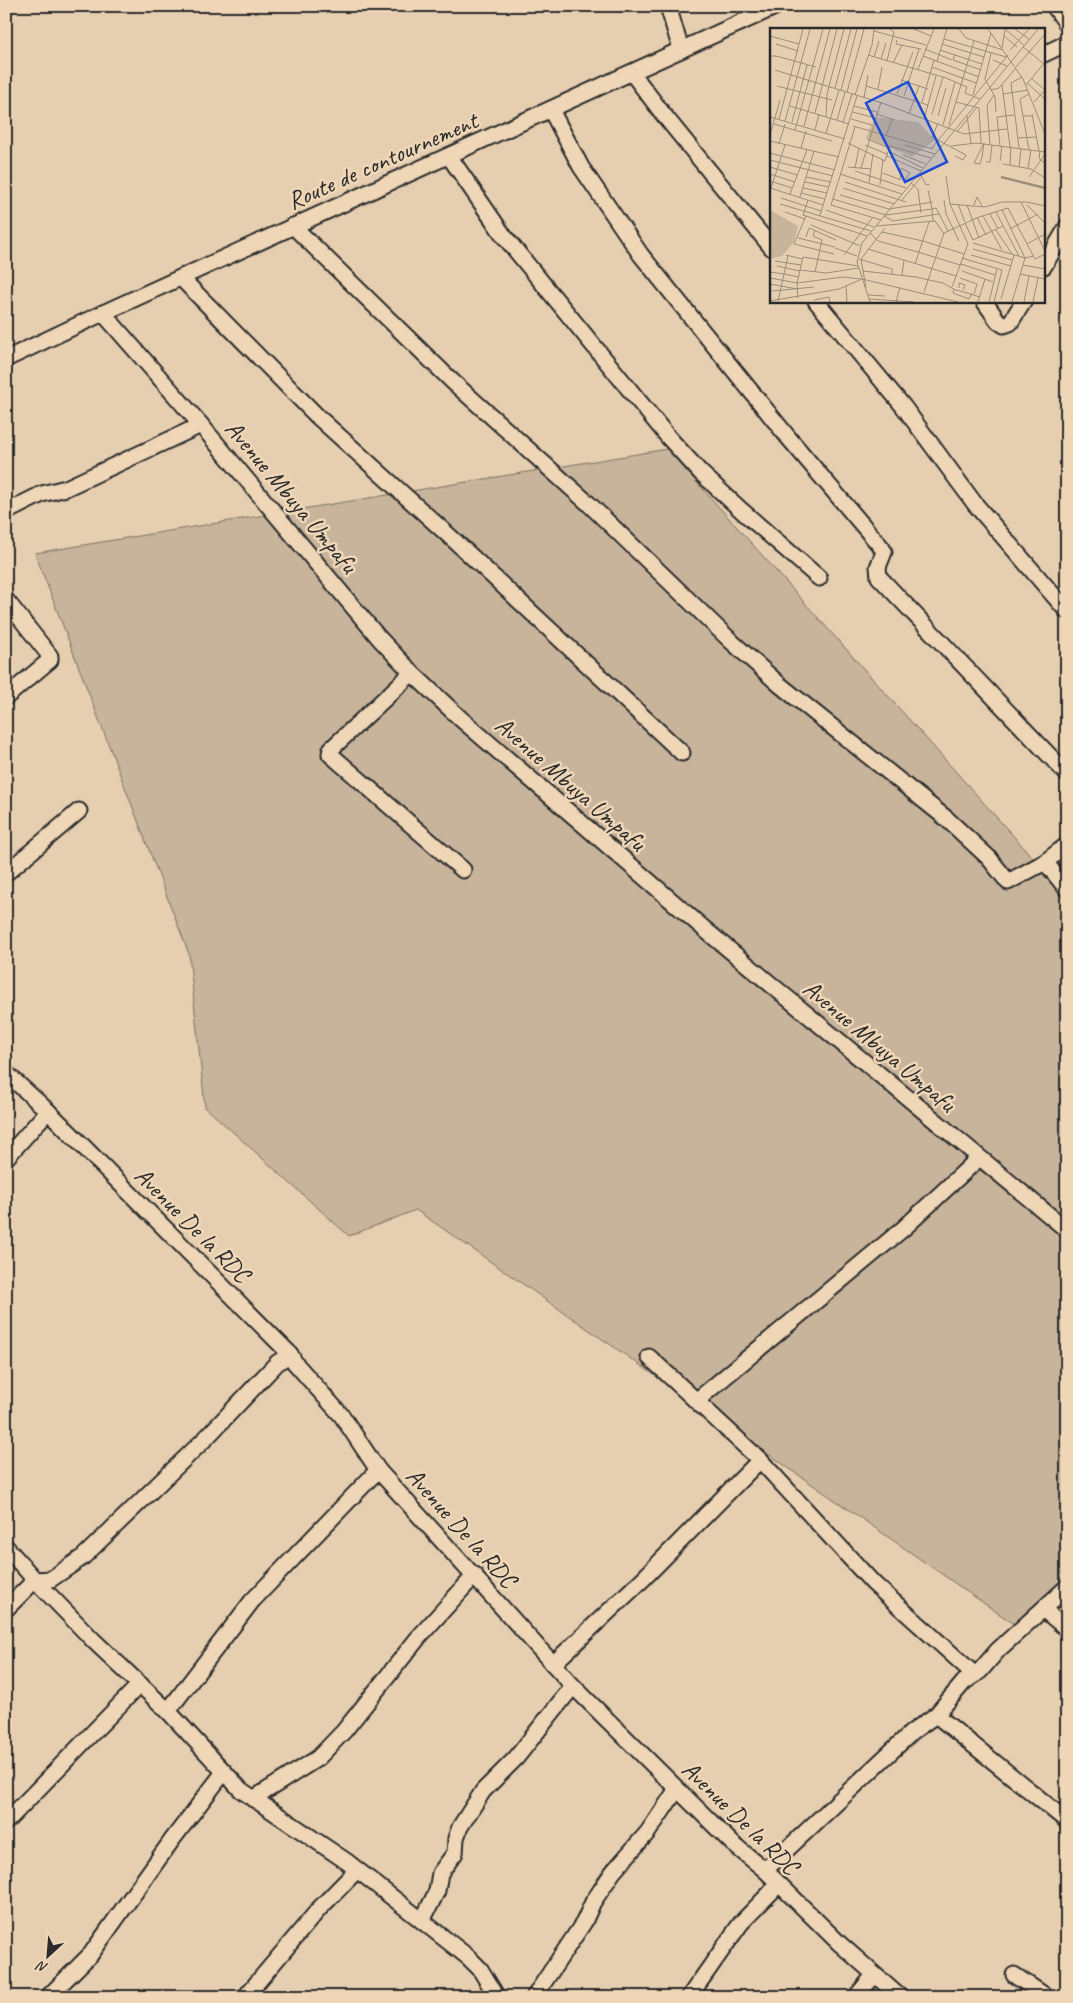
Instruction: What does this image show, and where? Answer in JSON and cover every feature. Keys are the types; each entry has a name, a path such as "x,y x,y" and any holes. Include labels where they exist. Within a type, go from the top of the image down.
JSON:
{"street":[{"path":"668,6 681,50"},
{"name":"Route de contournement","path":"6,359 777,6"},
{"path":"1054,6 1067,24"},
{"path":"1046,53 1067,43"},
{"path":"632,73 770,246"},
{"path":"552,110 581,167 641,255 787,436 882,548 884,552 878,567 880,577 1067,774"},
{"path":"449,156 504,236 669,438 701,473 819,578"},
{"path":"293,226 453,382 589,504 732,642 780,685 941,814 989,858 1008,882 1045,862 1067,845"},
{"path":"1046,263 1067,227"},
{"path":"181,278 318,417 456,542 682,753"},
{"path":"817,302 909,413 975,504 1067,611"},
{"path":"985,302 998,321 1004,324 1010,323 1023,302"},
{"name":"Avenue Mbuya Umpafu","path":"103,313 201,425 379,638 412,673 461,719 709,934 1067,1230"},
{"path":"6,512 42,494 66,488 201,425"},
{"path":"6,600 50,656 50,660 6,697"},
{"path":"412,673 331,749 330,754 463,870"},
{"path":"6,873 79,811"},
{"path":"1045,862 1067,889"},
{"name":"Avenue De la RDC","path":"6,1073 48,1111 290,1354 295,1363 342,1416 378,1470 475,1575 573,1686 732,1844 765,1870 778,1885 900,1997"},
{"path":"6,1158 48,1111"},
{"path":"696,1401 904,1228 979,1158"},
{"path":"6,1608 35,1580 51,1579 83,1557 201,1443 277,1363 290,1354"},
{"path":"649,1357 760,1460 873,1583 975,1675"},
{"path":"553,1664 643,1578 744,1474 760,1460"},
{"path":"168,1711 252,1601 378,1470"},
{"path":"6,1547 94,1641 168,1711 224,1772 253,1799 357,1870 422,1921 480,1969 497,1997"},
{"path":"253,1799 318,1758 344,1731 418,1638 475,1575"},
{"path":"765,1870 912,1732 936,1715 964,1682 975,1675 998,1650 1067,1587"},
{"path":"1044,1610 1067,1629"},
{"path":"6,1822 140,1684"},
{"path":"422,1921 437,1891 440,1873 455,1853 456,1838 460,1827 483,1791 516,1758 573,1686"},
{"path":"936,1715 1067,1821"},
{"path":"48,1997 91,1954 172,1840 224,1772"},
{"path":"534,1997 584,1922 593,1902 613,1872 648,1832 677,1789"},
{"path":"246,1997 319,1909 357,1870"},
{"path":"689,1997 742,1923 778,1885"},
{"path":"856,1997 874,1975"},
{"path":"1014,1975 1047,1997"}],"shaded area":[{"path":"667,449 1067,896 1067,1589 1021,1629 416,1210 349,1236 205,1107 189,954 35,553"}]}
